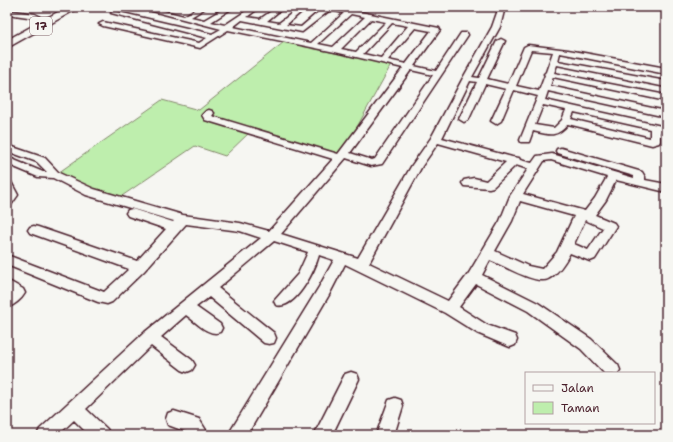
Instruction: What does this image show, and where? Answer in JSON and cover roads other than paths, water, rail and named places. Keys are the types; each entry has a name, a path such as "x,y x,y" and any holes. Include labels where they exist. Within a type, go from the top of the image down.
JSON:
{"highway":[{"name":"17","path":"7,37 63,7"},
{"name":"17","path":"7,45 76,7"}],"street":[{"path":"121,7 103,24 197,46 200,46 214,37 257,7"},
{"path":"140,7 151,8 227,28 336,50 438,74"},
{"path":"167,13 178,7"},
{"path":"185,18 204,7"},
{"path":"206,22 231,7"},
{"path":"261,22 281,7"},
{"path":"280,26 304,7"},
{"path":"46,435 150,337 272,236 342,156 436,30 327,7 302,30 242,18"},
{"path":"360,265 417,164 436,139 467,78 496,27 502,7"},
{"path":"7,12 18,14 33,12"},
{"path":"313,45 349,12"},
{"path":"114,13 214,37"},
{"path":"336,50 370,16"},
{"path":"358,56 391,20"},
{"path":"383,61 413,25"},
{"path":"209,113 206,116 208,118 342,156 372,163 378,162 464,35"},
{"path":"464,119 480,81 501,41"},
{"path":"496,121 528,47 557,52 568,52 666,71"},
{"path":"525,140 557,52"},
{"path":"553,62 666,84"},
{"path":"548,74 666,98"},
{"path":"467,78 542,94 666,114"},
{"path":"542,94 571,109 666,130"},
{"path":"529,127 546,131 557,131 566,121 571,109"},
{"path":"602,129 604,117"},
{"path":"566,121 637,139 655,142 655,128"},
{"path":"637,139 638,125"},
{"path":"436,139 515,160 534,167"},
{"path":"7,148 41,160 55,175"},
{"path":"450,309 474,277 506,221 516,196 541,158 552,157 638,174 640,177 639,183"},
{"path":"7,160 42,175 55,175 90,192 86,198 180,224 240,227 342,257 450,309 482,329 510,340"},
{"path":"468,183 474,181 489,184 515,160"},
{"path":"594,165 613,176 666,188"},
{"path":"488,253 525,271 544,275 552,269 585,216 600,200 613,176"},
{"path":"7,185 12,196 7,202"},
{"path":"516,196 585,216 610,226 590,256 567,246"},
{"path":"7,260 106,299 110,297 180,224"},
{"path":"34,230 139,267"},
{"path":"281,301 302,280 309,268 315,249"},
{"path":"237,435 324,291 342,257"},
{"path":"474,277 533,307 586,344 612,370"},
{"path":"7,285 18,293 7,302"},
{"path":"209,289 269,338"},
{"path":"186,307 215,328"},
{"path":"150,337 187,365"},
{"path":"323,435 351,379"},
{"path":"385,435 395,406"},
{"path":"74,409 101,435"},
{"path":"174,419 193,425 200,435"}]}
